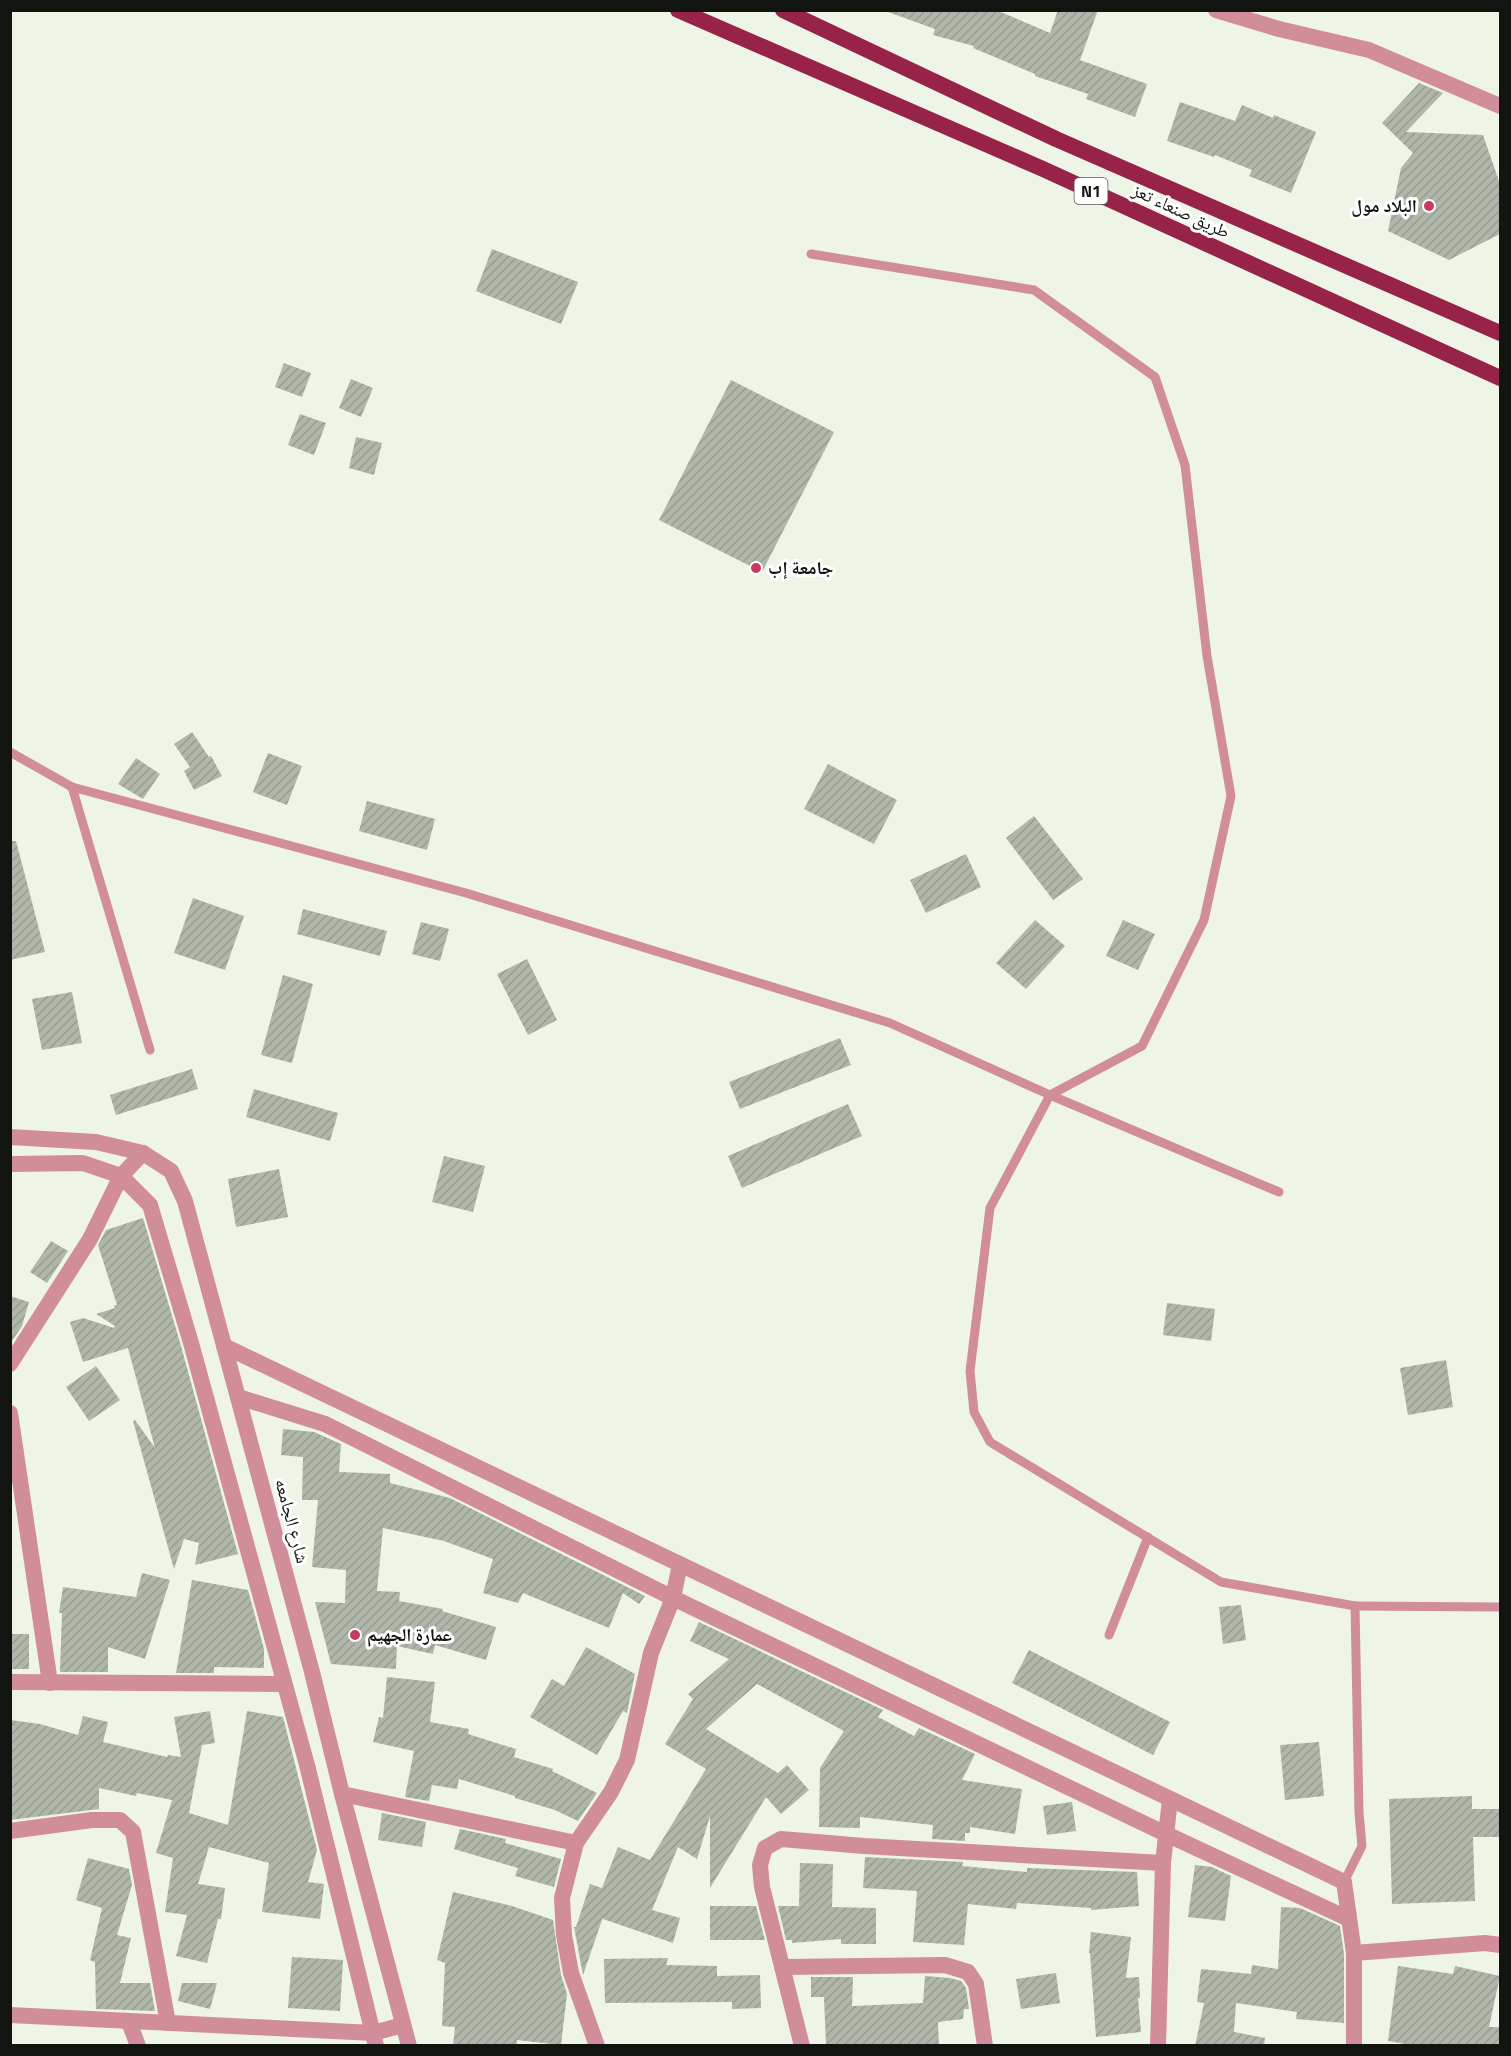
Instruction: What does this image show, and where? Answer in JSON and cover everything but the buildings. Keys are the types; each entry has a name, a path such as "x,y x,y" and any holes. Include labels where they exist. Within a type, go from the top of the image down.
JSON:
{"highway":[{"name":"طريق صنعاء تعز","path":"678,10 1043,169 1500,378"},
{"name":"طريق صنعاء تعز","path":"783,10 1056,139 1500,333"}],"street":[{"path":"1216,10 1258,16 1369,50 1500,106"},
{"name":"شارع الجامعه","path":"10,1137 96,1142 143,1153 171,1170 185,1201 312,1672 409,2046"},
{"path":"10,1364 90,1239 121,1176 143,1153"},
{"path":"10,1164 83,1163 121,1176 150,1205 192,1343 283,1684 307,1765 374,2039"},
{"path":"224,1346 1344,1882 1354,1953 1354,2046"},
{"path":"238,1398 325,1424 673,1598 1349,1919"},
{"path":"10,1413 18,1518 50,1683"},
{"path":"597,2046 571,1973 564,1935 562,1898 576,1843 611,1792 627,1760 651,1653 673,1598 680,1564"},
{"path":"10,1683 283,1684"},
{"path":"342,1794 576,1843"},
{"path":"1158,2046 1163,1863 1170,1799"},
{"path":"10,1831 92,1820 120,1820 133,1832 168,2023"},
{"path":"802,2046 762,1887 760,1865 765,1848 781,1839 1163,1863"},
{"path":"1354,1953 1485,1942 1500,1945"},
{"path":"782,1967 945,1965 968,1972 976,1984 985,2046"},
{"path":"10,2015 168,2023 374,2039 403,2025"},
{"path":"129,2022 138,2046"}],"lane":[{"path":"811,255 1034,290 1155,377 1185,465 1207,656 1230,796 1204,920 1142,1046 1050,1095 990,1208 970,1371 974,1412 990,1442 1221,1582 1355,1606 1500,1607"},
{"path":"10,752 72,787 466,893 890,1023 1050,1095 1279,1192"},
{"path":"72,787 150,1050"},
{"path":"1109,1635 1148,1537"},
{"path":"1344,1882 1362,1846 1359,1813 1355,1606"}],"place":[{"name":"البلاد مول","path":"1429,206"},
{"name":"جامعة إب","path":"756,568"},
{"name":"عمارة الجهيم","path":"355,1635"}]}
